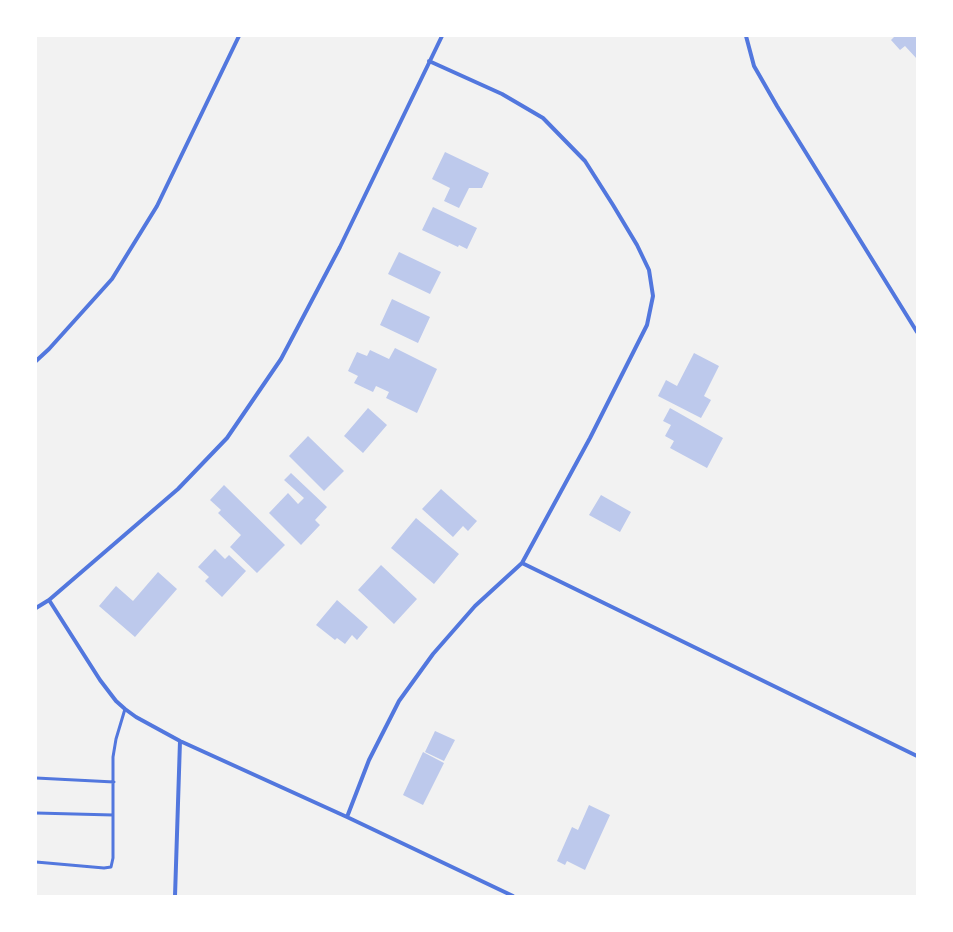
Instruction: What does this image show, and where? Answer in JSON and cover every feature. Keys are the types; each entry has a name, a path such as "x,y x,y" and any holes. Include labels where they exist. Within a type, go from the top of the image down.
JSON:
{"street":[{"path":"36,361 49,349 112,279 157,206 239,36"},
{"path":"36,608 49,600 178,489 227,438 281,359 340,248 442,36"},
{"path":"746,36 754,66 785,120 917,332"},
{"path":"346,817 369,760 399,701 433,654 475,606 522,563 590,438 647,326 654,296 649,270 637,245 585,161 543,118 502,94 429,61"},
{"path":"522,563 917,756"},
{"path":"49,600 100,680 116,701 136,717 180,741 513,896"},
{"path":"175,896 180,741"}],"lane":[{"path":"36,862 96,868 111,867 113,858 113,757 116,739 125,709"},
{"path":"36,778 114,782"},
{"path":"36,813 113,815"}],"building":[{"path":"895,36 917,36 917,59 905,46 900,50 891,40"},
{"path":"445,152 489,173 482,188 469,188 459,208 444,201 450,188 432,179"},
{"path":"433,207 477,228 467,249 459,245 458,247 422,230"},
{"path":"399,252 441,272 430,294 388,274"},
{"path":"392,299 430,317 418,343 380,325"},
{"path":"395,348 437,369 417,413 386,398 389,392 376,386 373,392 354,383 358,376 348,371 357,352 367,356 370,350 389,359"},
{"path":"694,353 719,366 704,396 711,400 701,418 658,396 666,380 677,386"},
{"path":"368,408 387,425 363,453 344,436"},
{"path":"670,408 723,438 707,468 670,448 674,441 665,436 671,425 663,421"},
{"path":"308,436 344,471 324,491 289,456"},
{"path":"291,473 327,507 315,520 320,525 301,545 269,513 288,493 298,504 304,498 284,480"},
{"path":"224,485 285,545 257,573 230,547 241,535 218,513 221,510 210,500"},
{"path":"441,489 477,521 468,531 463,526 453,537 422,509"},
{"path":"601,495 631,512 620,532 589,515"},
{"path":"416,518 459,554 434,584 391,548"},
{"path":"215,549 225,559 229,555 246,571 222,597 205,581 209,577 198,567"},
{"path":"381,565 417,599 394,624 358,590"},
{"path":"158,572 177,589 135,637 99,606 116,586 133,601"},
{"path":"337,600 368,627 357,640 352,635 345,644 337,638 335,640 316,625"},
{"path":"435,731 455,740 444,761 425,752"},
{"path":"423,752 444,763 423,805 403,795"},
{"path":"589,805 610,815 585,870 567,861 565,865 557,861 572,827 578,830"}]}
